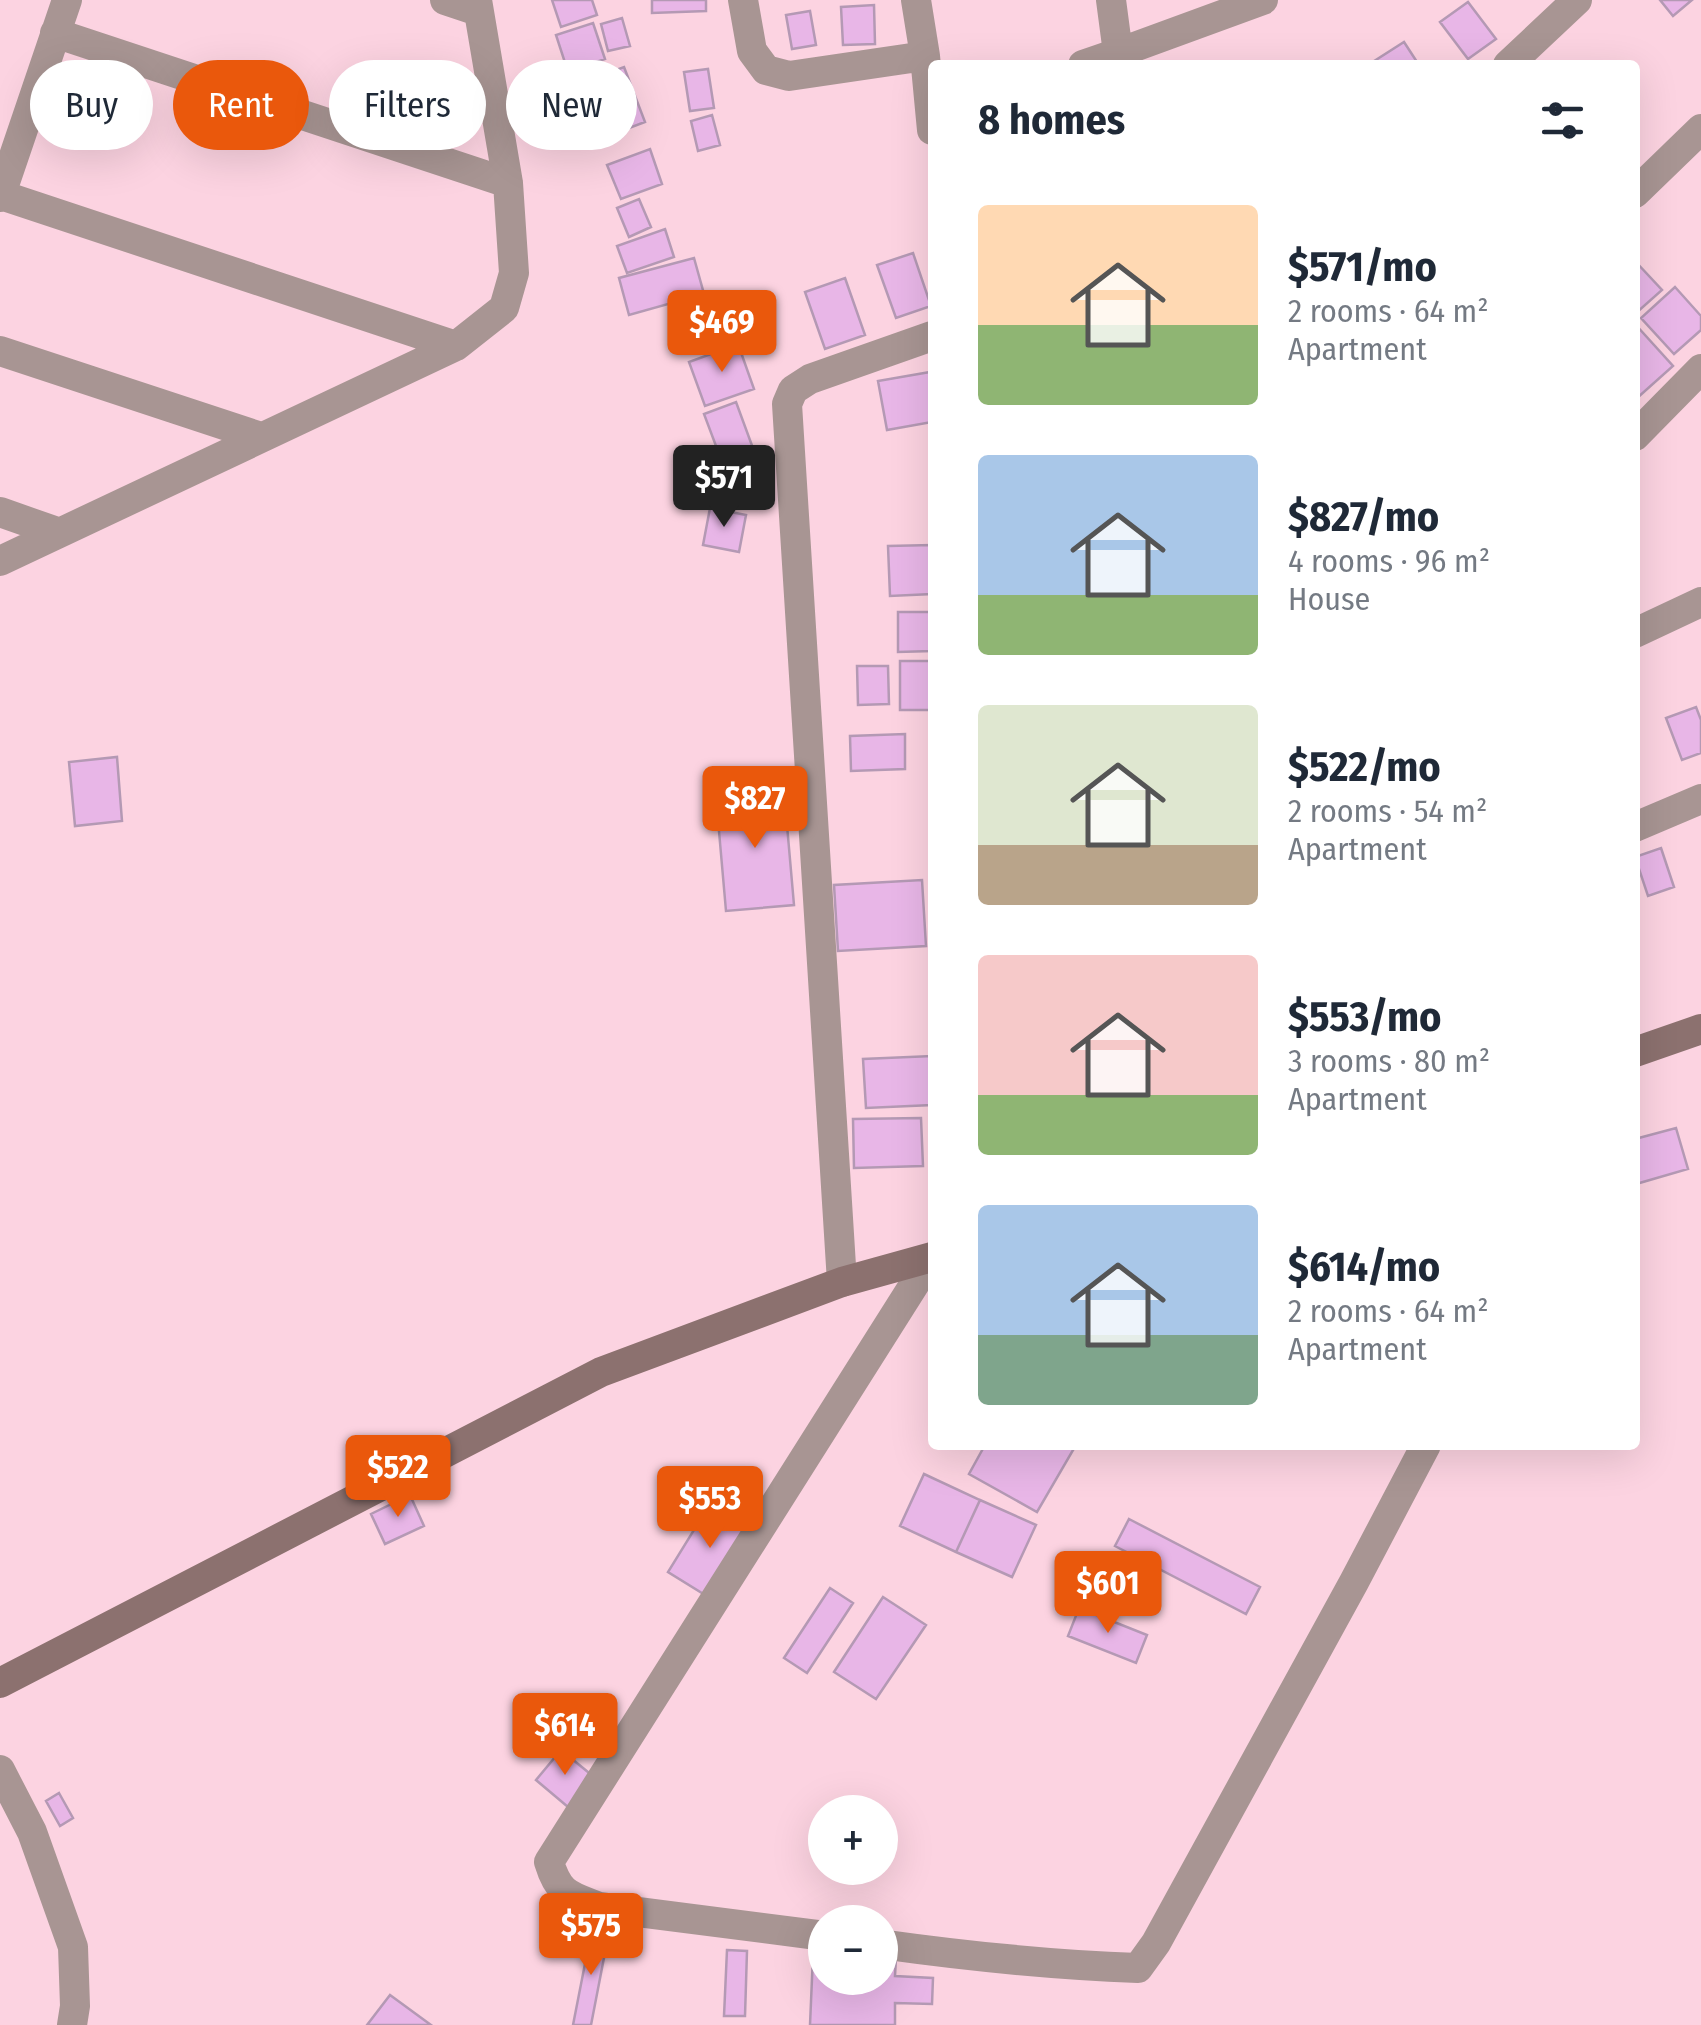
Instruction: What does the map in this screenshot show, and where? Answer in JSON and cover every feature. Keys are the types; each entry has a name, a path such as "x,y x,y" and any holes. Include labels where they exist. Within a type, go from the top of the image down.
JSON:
{"street":[{"path":"66,0 0,196 456,346"},
{"path":"0,561 456,346 504,308 514,273 508,183 478,6 445,0"},
{"path":"742,0 752,51 766,70 789,76 925,56"},
{"path":"916,0 928,84"},
{"path":"1111,0 1118,53"},
{"path":"1098,60 1263,0"},
{"path":"1513,60 1577,0"},
{"path":"56,33 508,183"},
{"path":"1640,188 1701,129"},
{"path":"842,1282 787,404 793,390 810,379 928,337"},
{"path":"0,351 262,438"},
{"path":"1640,431 1701,369"},
{"path":"0,512 57,532"},
{"path":"1640,631 1701,602"},
{"path":"1640,825 1701,799"},
{"path":"1640,1050 1701,1029"},
{"path":"0,1683 601,1372 842,1282 928,1258"},
{"path":"808,1934 600,1907 566,1895 549,1862 928,1263"},
{"path":"898,1946 1068,1966 1138,1968 1156,1943 1423,1450"},
{"path":"0,1770 32,1832 74,1947 72,2025"}],"building":[{"path":"552,0 592,0 597,15 561,27"},
{"path":"652,0 706,0 706,11 652,13"},
{"path":"1660,0 1692,0 1673,16"},
{"path":"1468,2 1496,39 1468,59 1440,22"},
{"path":"874,5 875,44 843,45 841,7"},
{"path":"810,11 816,45 792,49 786,15"},
{"path":"622,18 630,46 608,51 601,24"},
{"path":"593,23 605,59 564,60 556,35"},
{"path":"1404,42 1416,60 1376,60"},
{"path":"708,69 714,108 690,111 684,72"},
{"path":"637,101 645,122 637,125"},
{"path":"712,115 720,145 698,151 691,121"},
{"path":"650,149 662,184 621,199 607,165"},
{"path":"639,199 651,227 629,237 617,208"},
{"path":"665,229 674,257 627,273 617,246"},
{"path":"913,253 928,307 896,318 877,265"},
{"path":"694,258 704,294 629,315 619,278"},
{"path":"1640,266 1662,290 1640,310"},
{"path":"845,278 865,335 825,349 805,292"},
{"path":"1675,287 1701,316 1701,330 1674,354 1641,318"},
{"path":"705,300 716,327 687,339 676,312"},
{"path":"1640,330 1673,366 1640,395"},
{"path":"738,344 754,389 705,406 689,362"},
{"path":"928,372 928,423 887,430 878,381"},
{"path":"736,402 754,451 722,462 704,414"},
{"path":"710,508 746,515 739,552 703,545"},
{"path":"928,545 928,594 890,596 888,546"},
{"path":"898,612 928,612 928,651 898,652"},
{"path":"900,661 928,661 928,710 900,710"},
{"path":"857,666 888,666 889,704 858,705"},
{"path":"1696,707 1701,720 1701,753 1682,760 1666,718"},
{"path":"905,734 905,769 851,771 850,736"},
{"path":"117,757 122,821 75,826 69,762"},
{"path":"784,791 794,905 726,911 716,797"},
{"path":"1661,848 1674,887 1648,896 1640,872 1640,855"},
{"path":"922,880 926,946 838,951 834,885"},
{"path":"928,1056 928,1105 866,1108 863,1059"},
{"path":"921,1118 923,1166 854,1168 853,1119"},
{"path":"1676,1128 1688,1169 1640,1183 1640,1138"},
{"path":"982,1450 1073,1450 1037,1512 969,1474"},
{"path":"924,1474 980,1500 956,1552 900,1526"},
{"path":"410,1495 424,1526 385,1544 371,1514"},
{"path":"980,1500 1036,1525 1012,1577 956,1552"},
{"path":"710,1504 753,1531 710,1598 668,1572"},
{"path":"1129,1519 1260,1587 1246,1614 1115,1546"},
{"path":"830,1588 853,1603 807,1673 784,1658"},
{"path":"883,1597 926,1625 876,1699 834,1672"},
{"path":"1079,1608 1147,1635 1136,1663 1068,1636"},
{"path":"561,1750 594,1777 568,1807 536,1780"},
{"path":"59,1793 73,1818 60,1826 46,1801"},
{"path":"592,1928 609,1932 591,2025 573,2025"},
{"path":"727,1950 747,1951 745,2016 724,2016"},
{"path":"898,1976 933,1978 932,2004 895,2003 895,2025 810,2025 811,1995 898,1995"},
{"path":"390,1995 431,2025 367,2025"}]}
